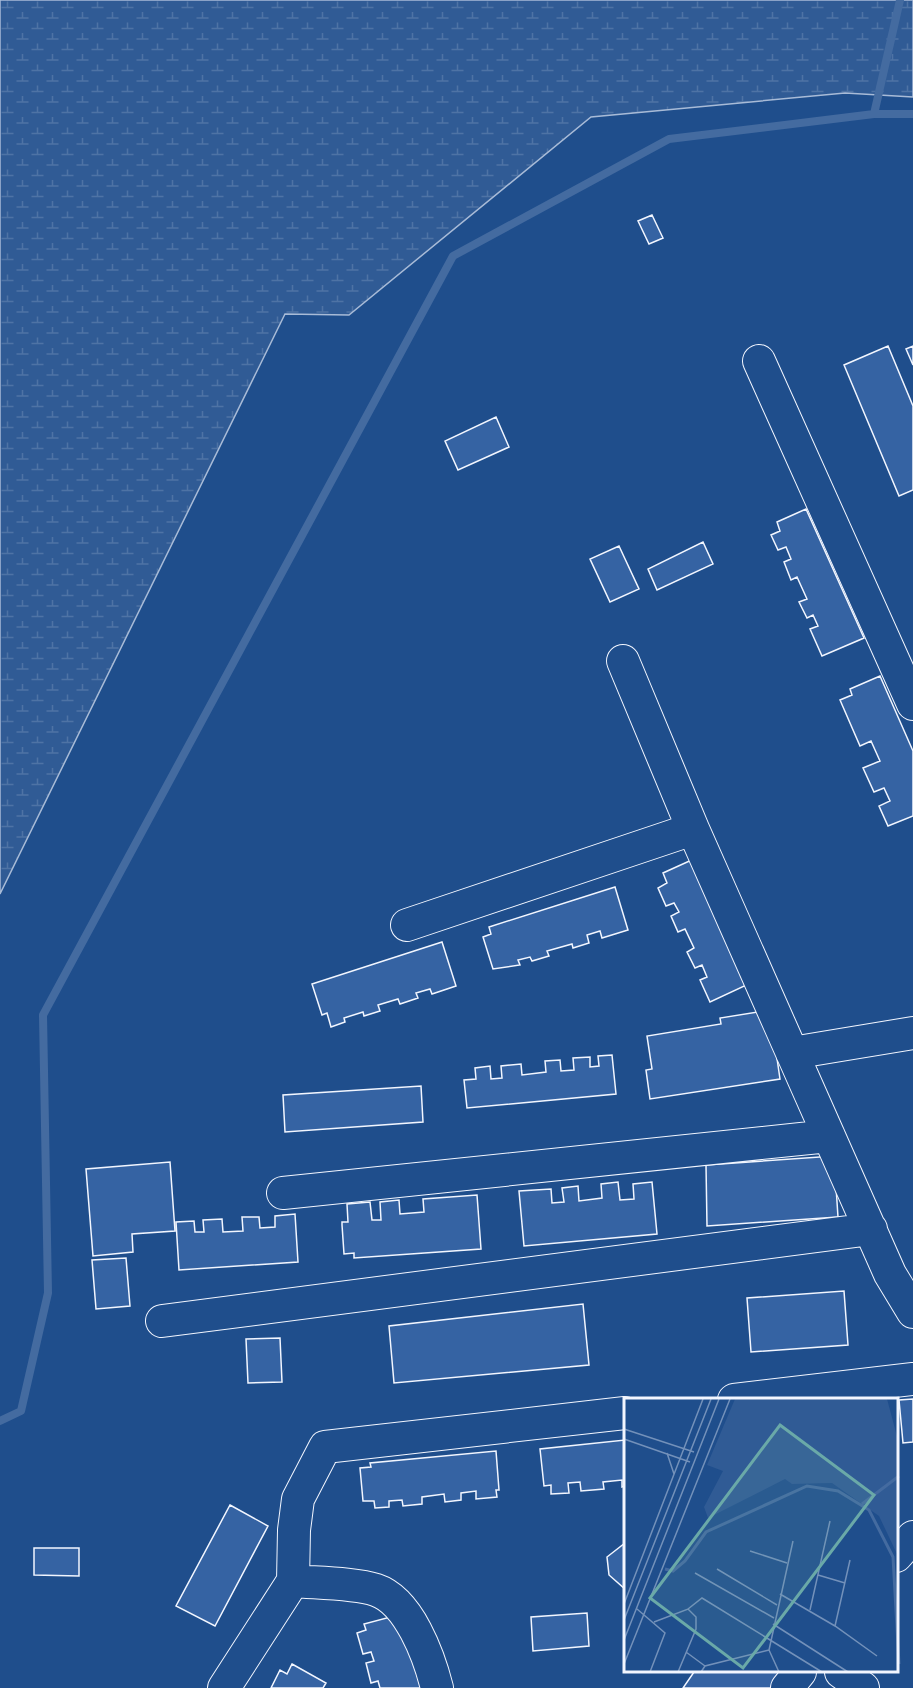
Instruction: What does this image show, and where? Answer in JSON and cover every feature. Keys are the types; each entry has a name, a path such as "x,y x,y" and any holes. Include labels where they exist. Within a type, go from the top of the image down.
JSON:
{"street":[{"path":"759,361 913,704"},
{"path":"623,661 693,829 871,1229 902,1273 913,1312"},
{"path":"407,925 693,829"},
{"path":"792,1053 913,1033"},
{"path":"283,1193 829,1136"},
{"path":"162,1321 871,1229"},
{"path":"751,1398 913,1379"},
{"path":"224,1688 293,1581 294,1530 298,1499 325,1447 624,1413"},
{"path":"898,1555 913,1537"},
{"path":"293,1581 376,1590 405,1610 431,1667 437,1688"},
{"path":"787,1688 798,1673"},
{"path":"844,1673 863,1688"}],"green space":[{"path":"0,0 913,0 913,97 845,93 591,117 349,315 285,314 0,894"}],"building":[{"path":"652,215 663,238 649,244 638,221"},
{"path":"888,346 913,406 913,490 899,496 844,365"},
{"path":"913,346 913,365 906,349"},
{"path":"496,417 509,447 458,470 445,441"},
{"path":"806,509 864,638 822,656 810,629 818,626 813,615 807,618 799,602 807,599 797,577 791,580 784,562 791,559 786,547 778,550 771,535 780,531 777,522"},
{"path":"703,542 713,564 657,590 648,569"},
{"path":"619,546 639,589 610,602 590,559"},
{"path":"880,676 913,751 913,816 888,826 879,806 890,801 884,788 874,792 863,768 880,761 871,741 860,746 840,700 852,695 850,689"},
{"path":"696,858 753,982 710,1002 700,980 707,977 702,965 695,968 687,952 694,948 685,929 678,932 671,916 679,912 674,903 666,906 658,888 667,883 663,873"},
{"path":"615,887 628,930 602,938 600,931 587,935 589,943 573,948 572,944 547,951 549,956 532,961 530,957 518,960 520,965 493,969 483,937 491,934 489,927"},
{"path":"442,942 456,986 432,994 430,989 416,993 418,998 400,1004 398,999 378,1005 380,1011 364,1016 363,1012 344,1018 345,1022 331,1027 327,1013 322,1015 312,984"},
{"path":"770,1010 780,1079 650,1099 646,1070 652,1069 647,1036 721,1024 720,1018"},
{"path":"612,1055 616,1094 467,1108 464,1080 476,1079 475,1068 490,1066 491,1079 502,1078 501,1066 521,1064 522,1075 546,1072 545,1061 560,1060 561,1071 574,1070 573,1058 590,1057 590,1067 599,1066 598,1056"},
{"path":"421,1086 423,1122 285,1132 283,1095"},
{"path":"834,1156 838,1217 707,1226 706,1165"},
{"path":"170,1162 175,1231 132,1234 133,1252 93,1256 86,1169"},
{"path":"618,1182 620,1200 634,1199 633,1184 652,1182 657,1234 524,1246 519,1191 551,1189 552,1203 564,1202 562,1188 578,1186 579,1201 602,1198 601,1184"},
{"path":"477,1195 481,1249 354,1258 354,1253 344,1254 342,1222 348,1222 347,1204 370,1202 372,1220 381,1220 380,1202 399,1200 400,1214 424,1212 423,1199"},
{"path":"295,1214 298,1262 179,1270 176,1222 194,1221 195,1232 204,1232 203,1220 222,1219 223,1232 243,1231 242,1217 259,1217 260,1228 275,1227 275,1216"},
{"path":"126,1258 130,1306 96,1309 92,1260"},
{"path":"844,1291 848,1345 751,1352 747,1298"},
{"path":"583,1304 589,1365 394,1383 389,1326"},
{"path":"280,1338 282,1382 248,1383 246,1339"},
{"path":"913,1399 913,1442 903,1443 899,1400"},
{"path":"624,1440 624,1486 622,1487 622,1480 603,1482 604,1489 581,1491 580,1482 568,1483 569,1493 551,1494 551,1485 544,1486 540,1449"},
{"path":"496,1451 499,1490 496,1490 497,1497 476,1499 476,1491 461,1493 461,1500 445,1502 444,1494 422,1497 422,1504 403,1506 402,1500 389,1501 389,1507 375,1508 374,1501 363,1501 360,1468 371,1467 370,1463"},
{"path":"230,1505 268,1526 215,1626 176,1606"},
{"path":"624,1544 624,1588 609,1575 607,1557"},
{"path":"34,1548 79,1548 79,1576 34,1575"},
{"path":"587,1613 589,1646 533,1651 531,1617"},
{"path":"394,1616 402,1624 421,1688 380,1688 378,1681 371,1683 366,1663 374,1661 371,1652 363,1654 357,1633 366,1630 364,1624"},
{"path":"292,1664 326,1683 323,1688 271,1688 280,1670 287,1674"},
{"path":"693,1673 791,1673 778,1688 683,1688"}],"waterway":[{"path":"874,114 900,0"},
{"path":"0,1421 21,1411 48,1293 43,1015 453,256 669,139 874,114 913,114"}]}
